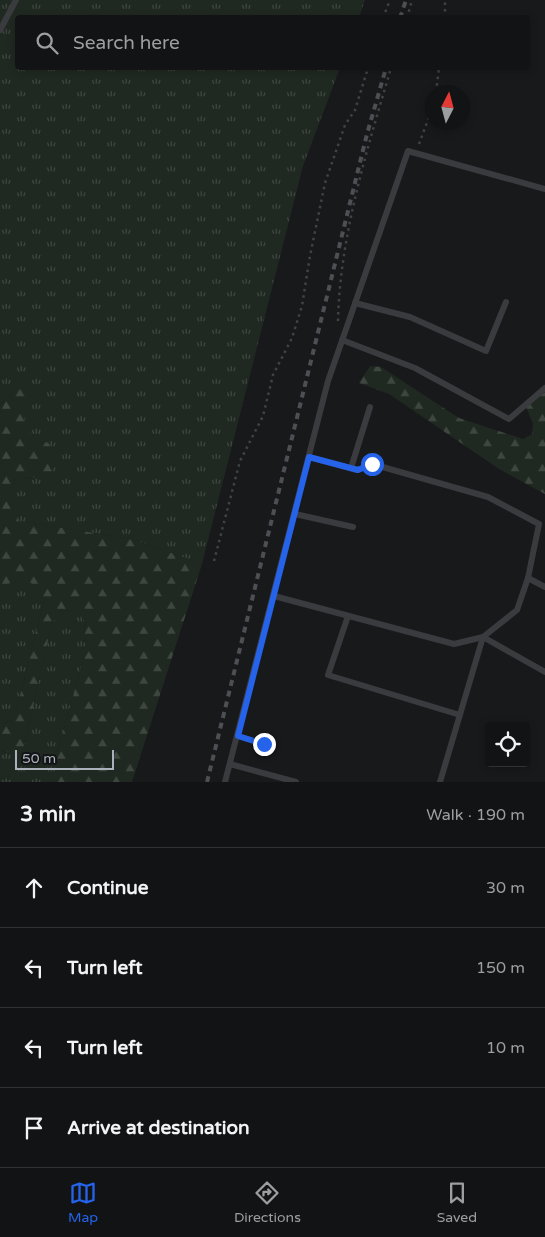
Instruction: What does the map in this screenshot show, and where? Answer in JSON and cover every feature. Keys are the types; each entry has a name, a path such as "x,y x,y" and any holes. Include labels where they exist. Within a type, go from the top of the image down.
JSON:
{"lane":[{"path":"0,30 16,0"},
{"path":"225,782 328,381 408,151 545,189"},
{"path":"355,303 410,317 486,351 506,302"},
{"path":"342,340 415,368 509,419 545,388"},
{"path":"352,468 370,407"},
{"path":"274,596 454,644 483,637 517,610 528,578 538,524 488,497 372,464 358,470 309,457"},
{"path":"295,514 353,527"},
{"path":"528,578 545,587"},
{"path":"348,616 328,675 460,715"},
{"path":"483,637 545,672"},
{"path":"440,782 483,637"},
{"path":"238,736 264,744"},
{"path":"230,764 296,782"}],"path":[{"path":"385,15 390,0"},
{"path":"407,15 412,0"},
{"path":"445,0 445,15"},
{"path":"214,561 240,461 263,416 272,375 292,338 302,306 325,184 345,125 355,110 367,70"},
{"path":"339,329 344,247 374,125 390,70"},
{"path":"437,85 439,70"},
{"path":"416,153 425,128"}],"green space":[{"path":"0,0 365,0 360,15 15,15 15,70 339,70 303,166 202,564 132,539 19,521 11,504 11,488 17,477 47,478 48,444 24,431 17,387 0,404"},
{"path":"370,366 381,367 459,418 523,439 532,434 533,424 526,407 545,392 545,494 499,469 389,394 359,383"},
{"path":"17,387 26,391 24,430 49,444 57,461 47,478 17,477 13,483 10,499 19,521 132,539 202,564 132,782 57,782 57,753 86,650 84,620 77,612 67,610 52,622 24,748 17,756 0,750 0,724 12,721 16,712 44,600 35,586 27,581 0,586 0,404"},
{"path":"24,579 34,583 44,600 16,712 12,721 0,724 0,586"},
{"path":"67,610 77,612 84,620 86,650 57,753 57,782 0,782 0,750 6,753 24,748 52,622"}],"railway":[{"path":"401,15 406,0"},
{"path":"207,782 367,134 385,70"}],"route":[{"path":"264,744 238,736 309,457 358,470 372,464"}]}
